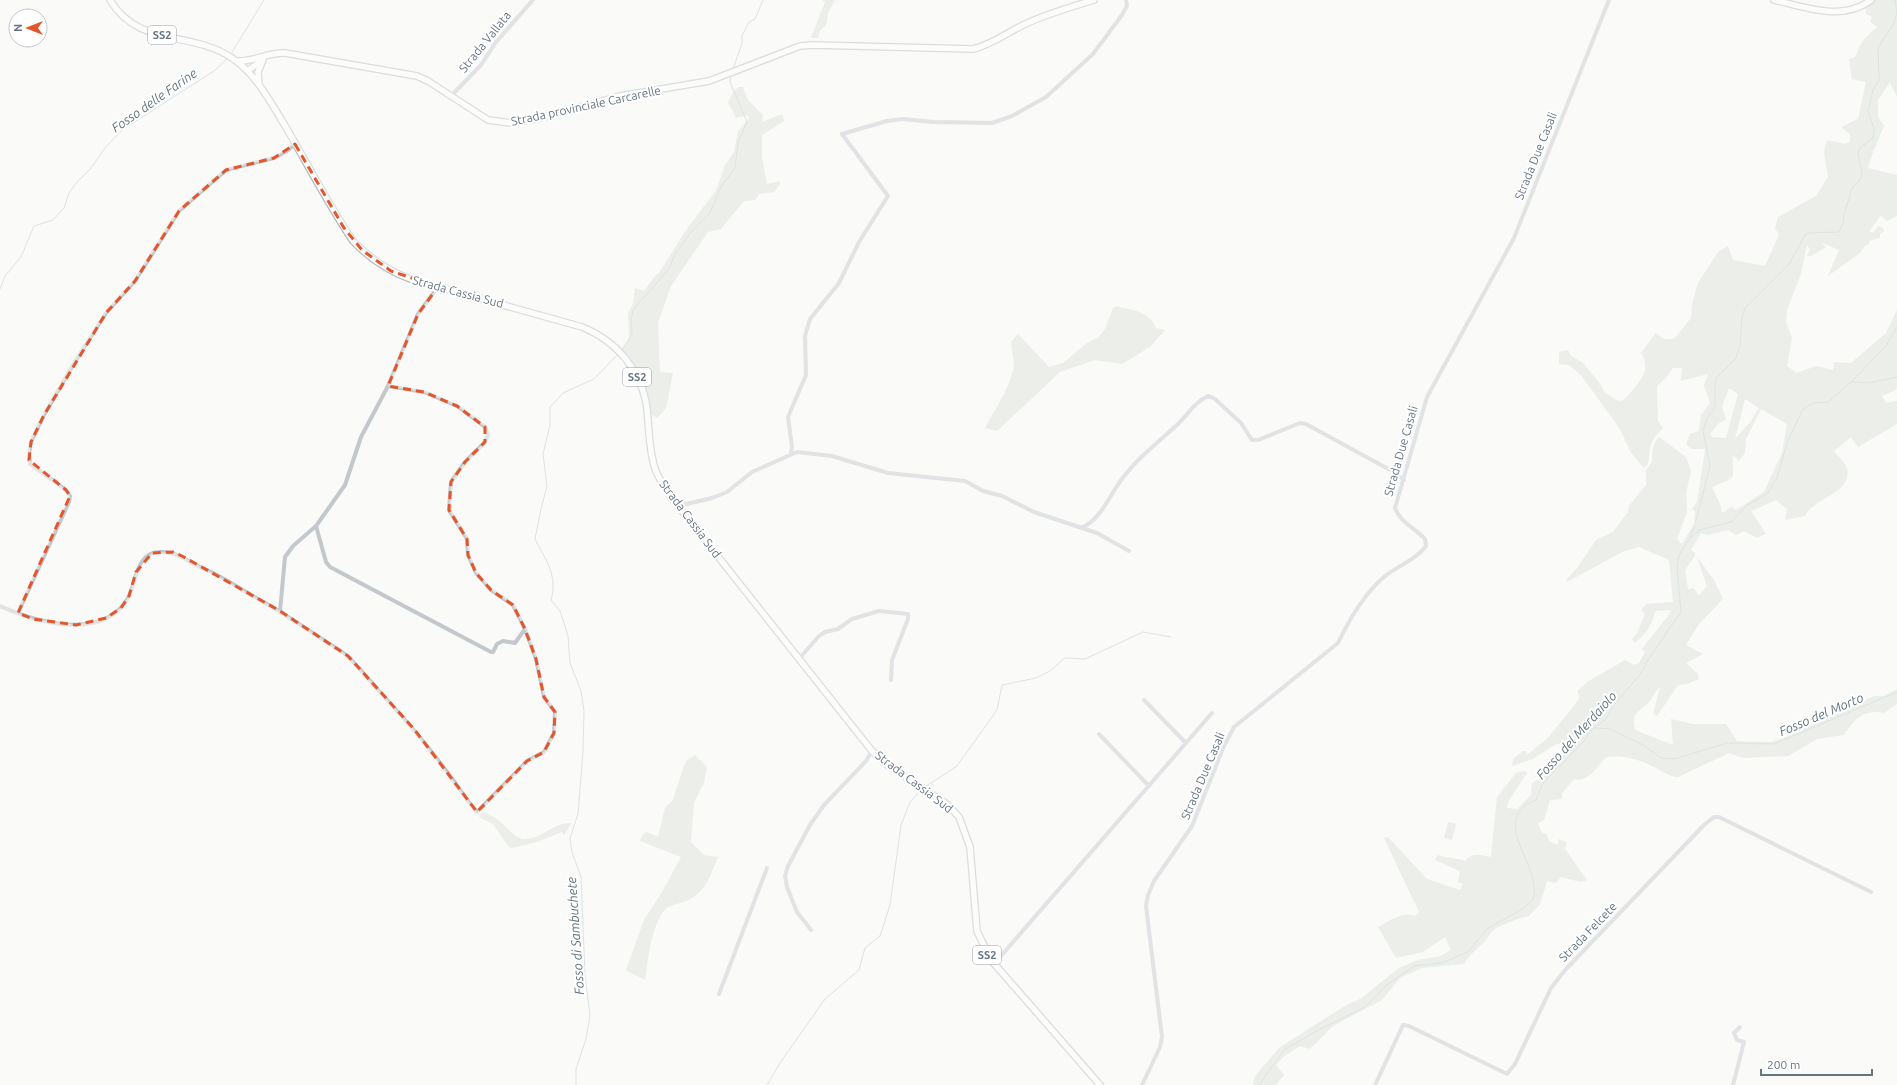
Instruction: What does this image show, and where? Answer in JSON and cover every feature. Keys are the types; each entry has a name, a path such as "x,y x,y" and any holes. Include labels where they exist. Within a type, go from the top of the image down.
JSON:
{"main road":[{"name":"Strada Cassia Sud","path":"110,0 121,15 134,26 151,33 195,42 226,54 247,71 260,88 296,144 344,228 362,250 391,271 413,280 582,327 601,336 619,352 633,369 642,389 656,470 659,479 678,506 872,751 887,765 953,810 959,818 965,830 970,847 977,930 983,946 994,964 1100,1085"},
{"name":"Strada provinciale Carcarelle","path":"260,59 268,55 285,53 417,76 428,81 488,120 510,123 541,118 620,96 705,82 744,69 789,49 806,45 973,49 985,46 1025,24 1067,8 1094,0"},
{"path":"1774,0 1819,10 1838,12 1856,8 1870,0"},
{"path":"234,60 260,59"},
{"path":"247,71 260,59"},
{"path":"260,59 258,72 260,88"}],"street":[{"name":"Strada Vallata","path":"451,96 481,65 496,42 533,0"},
{"path":"791,454 792,447 788,417 806,375 805,336 808,322 842,277 859,242 888,196 842,134 886,121 903,119 933,122 992,123 1012,116 1046,97 1093,54 1122,15 1127,6 1126,0"},
{"name":"Strada Due Casali","path":"1142,1085 1161,1042 1146,906 1148,895 1170,857 1192,826 1224,746 1234,728 1338,643 1347,625 1382,578 1415,557 1426,546 1425,539 1397,514 1396,501 1404,480 1427,397 1514,238 1609,0"},
{"path":"18,613 69,502 70,496 66,490 30,464 29,454 31,442 44,415 74,363 106,313 135,280 183,207 226,170 274,158 287,152 296,144"},
{"path":"280,611 285,557 293,546 316,526 345,485 362,437 388,386 418,314 438,287"},
{"path":"0,606 33,619 76,625 89,624 106,618 121,608 129,596 136,572 152,553 173,552 197,566 224,577 261,601 280,611 348,656 414,729 452,778 462,795 477,812 527,761 544,752 554,733 555,712 544,697 536,659 525,628 513,605 491,590 476,573 468,555 467,539 449,510 451,482 461,466 485,442 488,435 485,427 457,406 424,392 388,386"},
{"path":"1081,528 1089,524 1107,502 1122,478 1146,452 1179,423 1192,408 1208,396 1215,399 1242,423 1252,440 1258,440 1300,423 1306,424 1404,480"},
{"path":"678,506 712,498 727,492 752,472 797,452 832,456 888,473 965,481 983,491 1002,496 1034,512 1102,536 1128,551"},
{"path":"316,526 326,562 330,566 491,652 493,652 497,644 503,641 515,643 525,628"},
{"path":"799,659 819,636 829,630 838,629 852,619 879,611 908,614 892,660 891,680"},
{"path":"1144,700 1186,744"},
{"path":"994,964 1212,713"},
{"path":"1099,734 1149,786"},
{"path":"811,930 797,912 787,887 786,876 788,866 810,825 824,804 866,761 872,751"},
{"name":"Strada Felcete","path":"1375,1085 1403,1025 1409,1026 1507,1074 1515,1064 1551,988 1566,969 1707,822 1714,817 1719,817 1871,892"},
{"path":"719,994 767,868"},
{"path":"1733,1085 1744,1042 1737,1040 1734,1033 1740,1027"}],"highlighted area":[{"path":"295,144 344,228 362,250 391,271 438,287 418,314 388,386 424,392 457,406 485,427 485,442 465,462 451,482 449,510 467,539 468,555 476,573 491,590 513,605 525,629 536,659 544,697 555,712 554,733 544,752 527,761 477,812 414,729 348,656 280,611 173,552 152,553 136,572 129,596 121,608 106,618 76,625 33,619 18,613 70,496 66,490 29,460 31,442 44,415 106,313 135,281 179,211 226,170 274,158"}],"shaded area":[{"path":"822,0 835,0 828,13 827,23 820,30 818,38 811,38 825,2"},
{"path":"1874,0 1897,0 1897,97 1890,82 1878,100 1878,117 1884,126 1868,168 1897,175 1897,216 1887,221 1881,216 1869,231 1873,233 1878,226 1883,228 1884,231 1880,234 1880,238 1869,241 1869,244 1865,246 1860,253 1828,276 1839,250 1820,242 1826,247 1811,256 1807,256 1810,249 1807,245 1801,274 1787,310 1786,322 1792,338 1787,366 1797,373 1816,366 1833,370 1834,362 1851,363 1886,333 1897,310 1897,387 1896,390 1882,396 1886,403 1897,401 1897,424 1858,447 1851,437 1834,451 1846,466 1847,475 1845,483 1840,489 1816,504 1805,516 1785,520 1787,509 1776,500 1751,511 1766,534 1757,538 1744,531 1736,535 1728,530 1707,535 1701,533 1691,550 1695,553 1694,557 1685,570 1688,589 1694,588 1699,596 1707,586 1697,557 1714,580 1723,599 1699,624 1686,645 1703,654 1686,663 1698,674 1699,679 1687,684 1678,685 1657,716 1653,714 1660,687 1649,702 1636,713 1634,724 1635,730 1673,745 1671,719 1693,724 1726,724 1737,741 1771,742 1803,731 1804,726 1820,722 1874,696 1884,696 1897,689 1897,704 1884,713 1870,712 1860,716 1844,735 1817,739 1788,756 1744,758 1729,753 1678,777 1667,774 1635,759 1618,756 1606,757 1592,773 1584,779 1574,779 1562,793 1562,799 1550,800 1544,820 1538,823 1542,833 1547,834 1549,841 1557,845 1559,839 1567,842 1565,849 1587,880 1581,882 1561,877 1556,883 1547,881 1540,904 1529,916 1512,921 1494,930 1468,957 1464,964 1422,968 1400,978 1382,1000 1333,1026 1310,1049 1300,1046 1284,1056 1276,1065 1284,1075 1276,1085 1253,1085 1255,1076 1279,1048 1343,1007 1360,999 1399,968 1418,960 1441,956 1451,950 1445,937 1423,952 1396,958 1378,927 1396,917 1405,915 1415,916 1419,912 1384,838 1388,837 1427,879 1460,890 1463,884 1458,882 1460,871 1435,860 1438,855 1465,861 1474,855 1491,857 1497,797 1516,773 1524,771 1527,773 1508,802 1507,808 1517,809 1531,795 1532,783 1549,773 1566,743 1556,744 1533,759 1512,766 1513,759 1523,751 1526,751 1527,755 1548,738 1579,699 1578,690 1589,681 1625,660 1634,665 1639,663 1645,652 1642,649 1671,612 1670,610 1655,611 1648,629 1635,643 1632,639 1637,633 1645,614 1641,610 1646,604 1673,602 1669,560 1639,547 1622,552 1567,582 1566,580 1577,568 1596,540 1613,532 1628,512 1629,506 1646,485 1646,470 1652,462 1652,452 1659,437 1686,457 1691,472 1686,493 1687,512 1677,539 1682,544 1694,524 1695,511 1692,509 1697,502 1705,449 1692,449 1686,444 1690,434 1699,431 1701,415 1710,403 1704,385 1708,374 1681,381 1682,368 1673,368 1666,378 1657,386 1658,421 1663,428 1654,438 1650,447 1648,464 1644,468 1630,451 1620,429 1581,375 1569,365 1559,364 1559,352 1568,350 1571,356 1582,362 1601,385 1604,392 1618,401 1624,400 1642,378 1645,366 1641,353 1656,333 1664,339 1674,339 1691,318 1692,304 1698,283 1718,252 1728,246 1733,260 1765,266 1779,235 1775,228 1778,217 1816,196 1828,177 1824,152 1827,140 1845,144 1850,142 1850,134 1841,127 1858,119 1866,82 1852,79 1849,59 1855,57 1863,40 1877,27 1870,22 1872,17 1866,14 1866,8","holes":["1729,388 1738,394 1726,438 1712,437 1710,434 1719,423 1726,420 1722,406","1745,399 1759,408 1751,421 1735,439","1761,409 1787,424 1782,453 1764,492 1736,510 1731,507 1722,513 1720,503 1712,487 1729,480 1733,476 1733,456 1737,458 1738,462 1745,453 1746,439"]},
{"path":"739,87 743,87 748,100 763,115 762,122 782,114 784,121 762,135 762,158 767,184 779,181 780,184 774,192 759,194 755,200 744,201 721,229 708,232 671,286 658,323 660,372 673,373 666,408 657,418 651,414 642,379 622,349 629,338 628,313 633,304 635,288 644,291 659,273 688,227 716,191 725,165 734,152 738,131 749,119 748,115 736,118 728,102 733,92"},
{"path":"1117,306 1144,314 1153,322 1156,328 1165,330 1150,347 1122,364 1095,360 1060,372 997,431 985,428 1002,398 1012,374 1014,364 1011,342 1018,334 1049,367 1063,363 1087,343 1098,338 1105,329 1113,308"},
{"path":"695,755 707,767 704,782 694,803 691,842 704,855 718,857 708,880 701,890 688,900 667,908 661,915 652,938 645,980 626,970 644,920 662,892 681,857 640,841 643,834 647,832 658,837 665,808 673,800 683,768 687,760"},
{"path":"482,812 489,814 501,822 515,836 525,839 537,836 559,825 571,823 564,836 562,832 537,842 512,848 509,847 493,824 479,817"},
{"path":"1448,822 1456,824 1452,840 1444,838"}],"waterway":[{"name":"Fosso delle Farine","path":"231,54 264,0"},
{"name":"Fosso di Sambuchete","path":"733,69 742,43 742,36 749,22 755,19 763,0"},
{"path":"1696,521 1710,466 1703,431 1707,418 1713,411 1715,405 1715,384 1717,377 1736,358 1740,345 1742,317 1745,308 1789,264 1805,235 1809,233 1839,232 1843,223 1852,188 1860,180 1862,173 1858,153 1860,148 1873,138 1874,129 1868,111 1873,90 1879,80 1878,48 1894,23 1897,13 1895,0"},
{"name":"Fosso delle Farine","path":"0,289 5,276 21,257 34,226 53,220 64,208 69,193 77,182 91,168 105,148 122,130 214,71 228,58"},
{"name":"Fosso di Sambuchete","path":"622,350 632,334 631,320 633,310 669,269 675,254 691,232 710,213 721,187 735,168 738,142 747,122 730,82 731,74"},
{"name":"Fosso del Morto","path":"1259,1085 1284,1050 1313,1033 1365,1007 1388,984 1414,966 1442,963 1468,952 1487,929 1524,908 1534,898 1534,887 1531,874 1517,838 1515,827 1517,816 1523,807 1536,800 1543,783 1584,741 1593,728 1605,720 1614,705 1643,671 1646,663 1681,612 1677,568 1679,555 1690,538 1699,530 1731,522 1746,506 1767,494 1777,478 1788,440 1803,409 1813,403 1828,402 1851,382 1886,346 1897,327"},
{"name":"Fosso di Sambuchete","path":"576,1085 576,1069 586,1039 590,1015 585,975 581,877 572,852 570,838 578,814 583,751 584,711 581,691 570,663 568,636 560,611 551,600 553,583 550,568 535,539 547,486 543,454 550,425 550,407 563,393 594,379 618,354"},
{"path":"1852,382 1868,383 1897,377"},
{"name":"Fosso del Merdaiolo","path":"1690,537 1695,526"},
{"path":"925,787 957,766 997,710 1002,685 1036,678 1050,671 1065,658 1085,659 1143,632 1171,637"},
{"name":"Fosso del Morto","path":"1595,728 1610,729 1643,745 1661,758 1674,759 1727,743 1774,744 1897,692"},
{"path":"767,1085 782,1060 825,999 859,970 865,948 880,936 890,905 901,825 910,802 921,790"}]}
